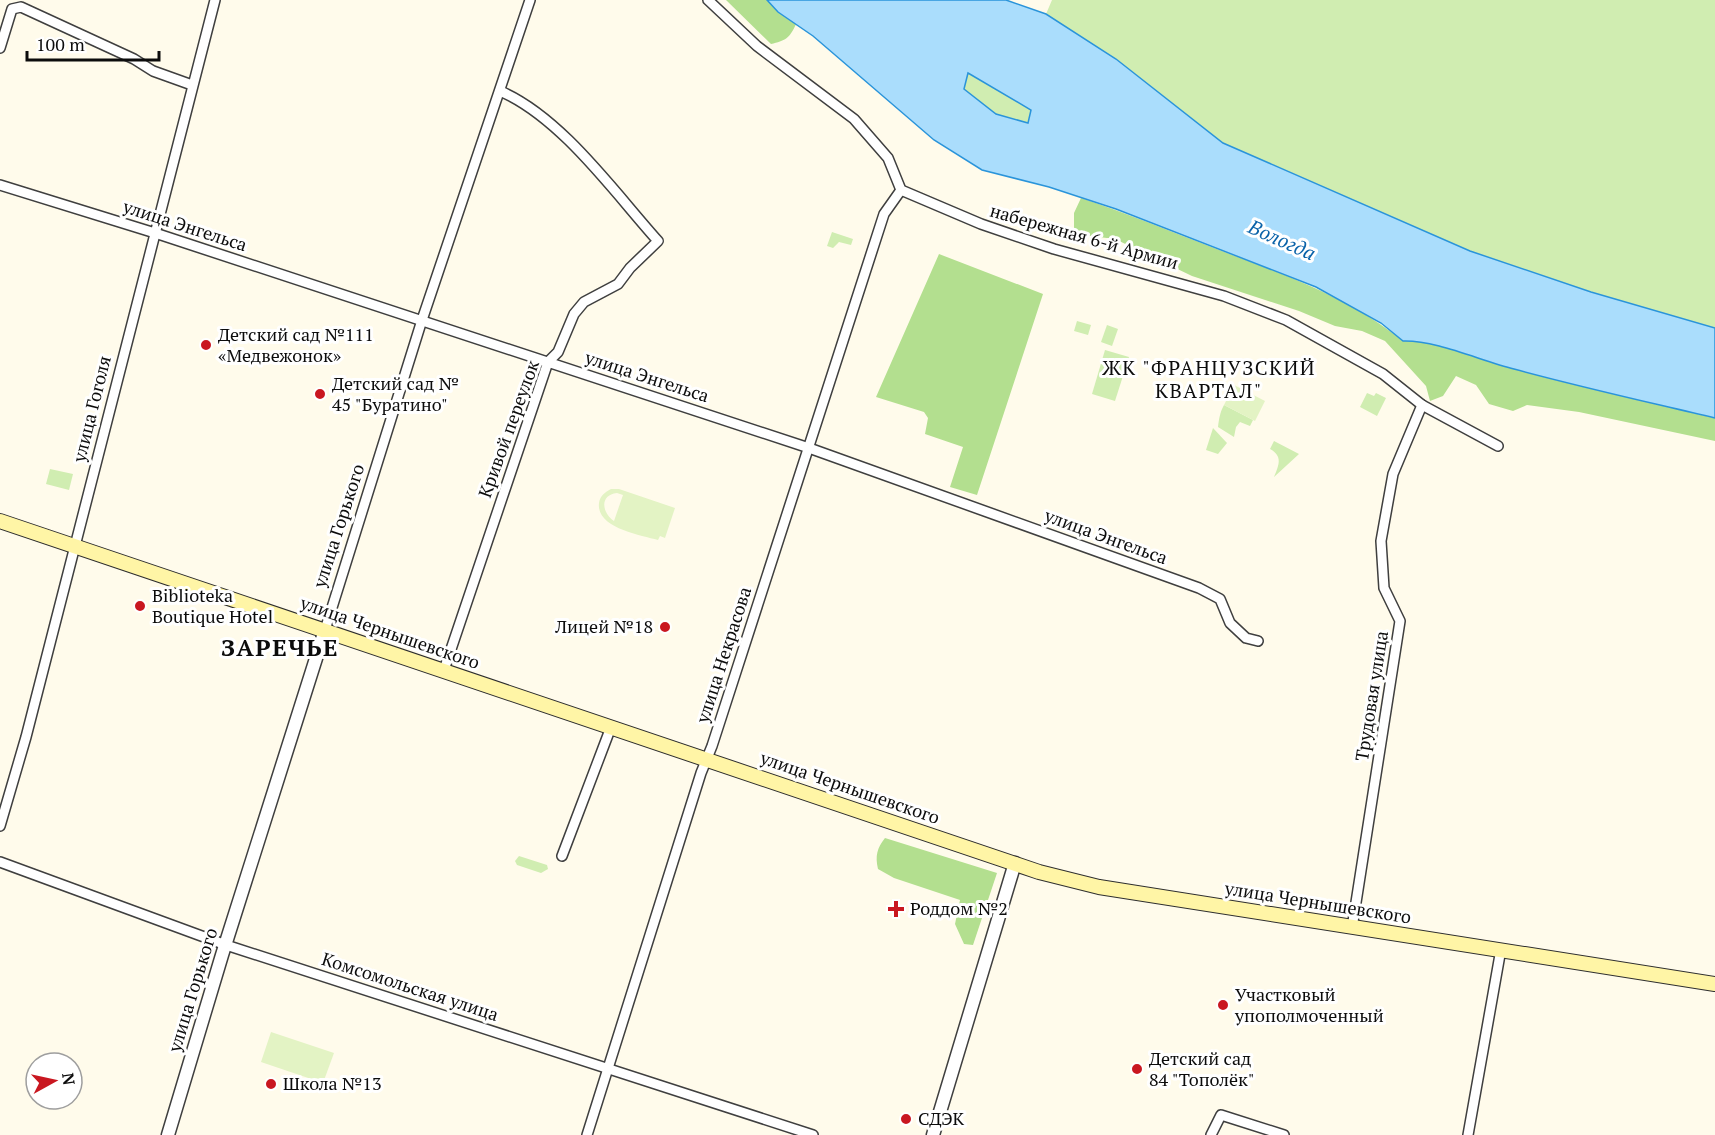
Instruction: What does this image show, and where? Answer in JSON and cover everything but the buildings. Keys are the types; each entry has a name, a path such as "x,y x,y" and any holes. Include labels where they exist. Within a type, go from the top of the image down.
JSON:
{"main road":[{"name":"улица Чернышевского","path":"0,521 1015,863 1099,887 1715,984"}],"street":[{"name":"улица Гоголя","path":"0,826 29,726 215,0"},
{"name":"улица Горького","path":"168,1135 422,320 530,0"},
{"path":"708,0 757,46 854,119 888,158 901,190"},
{"path":"0,48 12,9 21,7 134,59 153,71 192,85"},
{"name":"Кривой переулок","path":"444,670 548,362 558,352 574,314 584,302 618,284 630,268 658,241 587,159 546,120 515,97 500,91"},
{"name":"улица Энгельса","path":"0,185 155,233 810,448 1199,588 1220,599 1230,623 1246,638 1258,641"},
{"name":"набережная 6-й Армии","path":"901,190 981,224 1054,249 1215,293 1286,320 1383,374 1422,405 1498,446"},
{"name":"улица Некрасова","path":"587,1135 706,759 810,448 884,214 901,190"},
{"name":"Трудовая улица","path":"1352,928 1400,621 1384,588 1382,541 1393,474 1422,405"},
{"path":"562,856 611,727"},
{"name":"Комсомольская улица","path":"0,862 226,945 813,1135"},
{"path":"933,1135 1015,863"},
{"path":"1468,1135 1501,949"},
{"path":"1211,1135 1221,1115 1284,1135"},
{"path":"775,1135 779,1125"}],"green space":[{"path":"726,0 767,0 778,12 796,24 792,33 786,38 771,44"},
{"path":"1052,0 1715,0 1715,328 1591,292 1470,251 1223,143 1116,59 1046,14"},
{"path":"968,72 1031,110 1028,123 996,114 964,89"},
{"path":"1081,198 1312,287 1359,311 1403,341 1444,347 1539,376 1715,418 1715,441 1579,412 1527,405 1513,411 1489,404 1476,385 1456,376 1443,396 1430,401 1426,386 1385,341 1362,331 1335,326 1299,311 1192,276 1115,239 1074,234 1074,213"},
{"path":"832,232 853,239 851,245 839,242 833,248 827,246"},
{"path":"939,254 1043,294 977,495 950,487 963,447 925,434 928,418 924,412 876,397"},
{"path":"1077,321 1091,325 1088,335 1074,331"},
{"path":"1107,325 1118,329 1112,346 1101,342"},
{"path":"1105,350 1129,357 1115,401 1092,394"},
{"path":"1234,385 1265,401 1255,421 1224,405"},
{"path":"1367,393 1374,396 1376,393 1386,398 1377,416 1360,407"},
{"path":"1224,405 1253,420 1250,426 1240,422 1236,427 1234,437 1218,427"},
{"path":"1213,428 1227,443 1218,454 1206,450"},
{"path":"1274,441 1299,454 1274,477 1279,461 1277,455 1270,449"},
{"path":"50,469 73,474 69,490 46,484"},
{"path":"611,489 619,489 675,508 665,538 660,536 658,540 631,533 604,519 599,503 602,496","holes":["611,494 623,495 614,521 607,514 605,501"]},
{"path":"885,838 997,873 973,945 964,944 955,924 960,900 894,878 878,869 877,852"},
{"path":"519,856 547,865 548,869 541,873 517,865 515,861"},
{"path":"271,1032 334,1053 323,1083 261,1062"}],"water":[{"name":"Вологда","path":"767,0 1006,0 1046,14 1116,59 1223,143 1470,251 1591,292 1715,328 1715,418 1539,376 1444,347 1403,341 1381,323 1316,287 1116,209 1049,187 982,170 934,140 813,36 778,12","holes":["968,73 1031,110 1028,123 996,114 964,89"]}],"place":[{"name":"Детский сад №111 «Медвежонок»","path":"206,345"},
{"name":"Детский сад № 45 \"Буратино\"","path":"320,394"},
{"name":"Biblioteka Boutique Hotel","path":"140,606"},
{"name":"Лицей №18","path":"665,627"},
{"name":"Роддом №2","path":"896,909"},
{"name":"Участковый упополмоченный","path":"1223,1005"},
{"name":"Детский сад 84 \"Тополёк\"","path":"1137,1069"},
{"name":"Школа №13","path":"271,1084"},
{"name":"СДЭК","path":"906,1119"}],"district":[{"name":"ЖК \"ФРАНЦУЗСКИЙ КВАРТАЛ\"","path":"1209,380"},
{"name":"ЗАРЕЧЬЕ","path":"280,648"}]}
